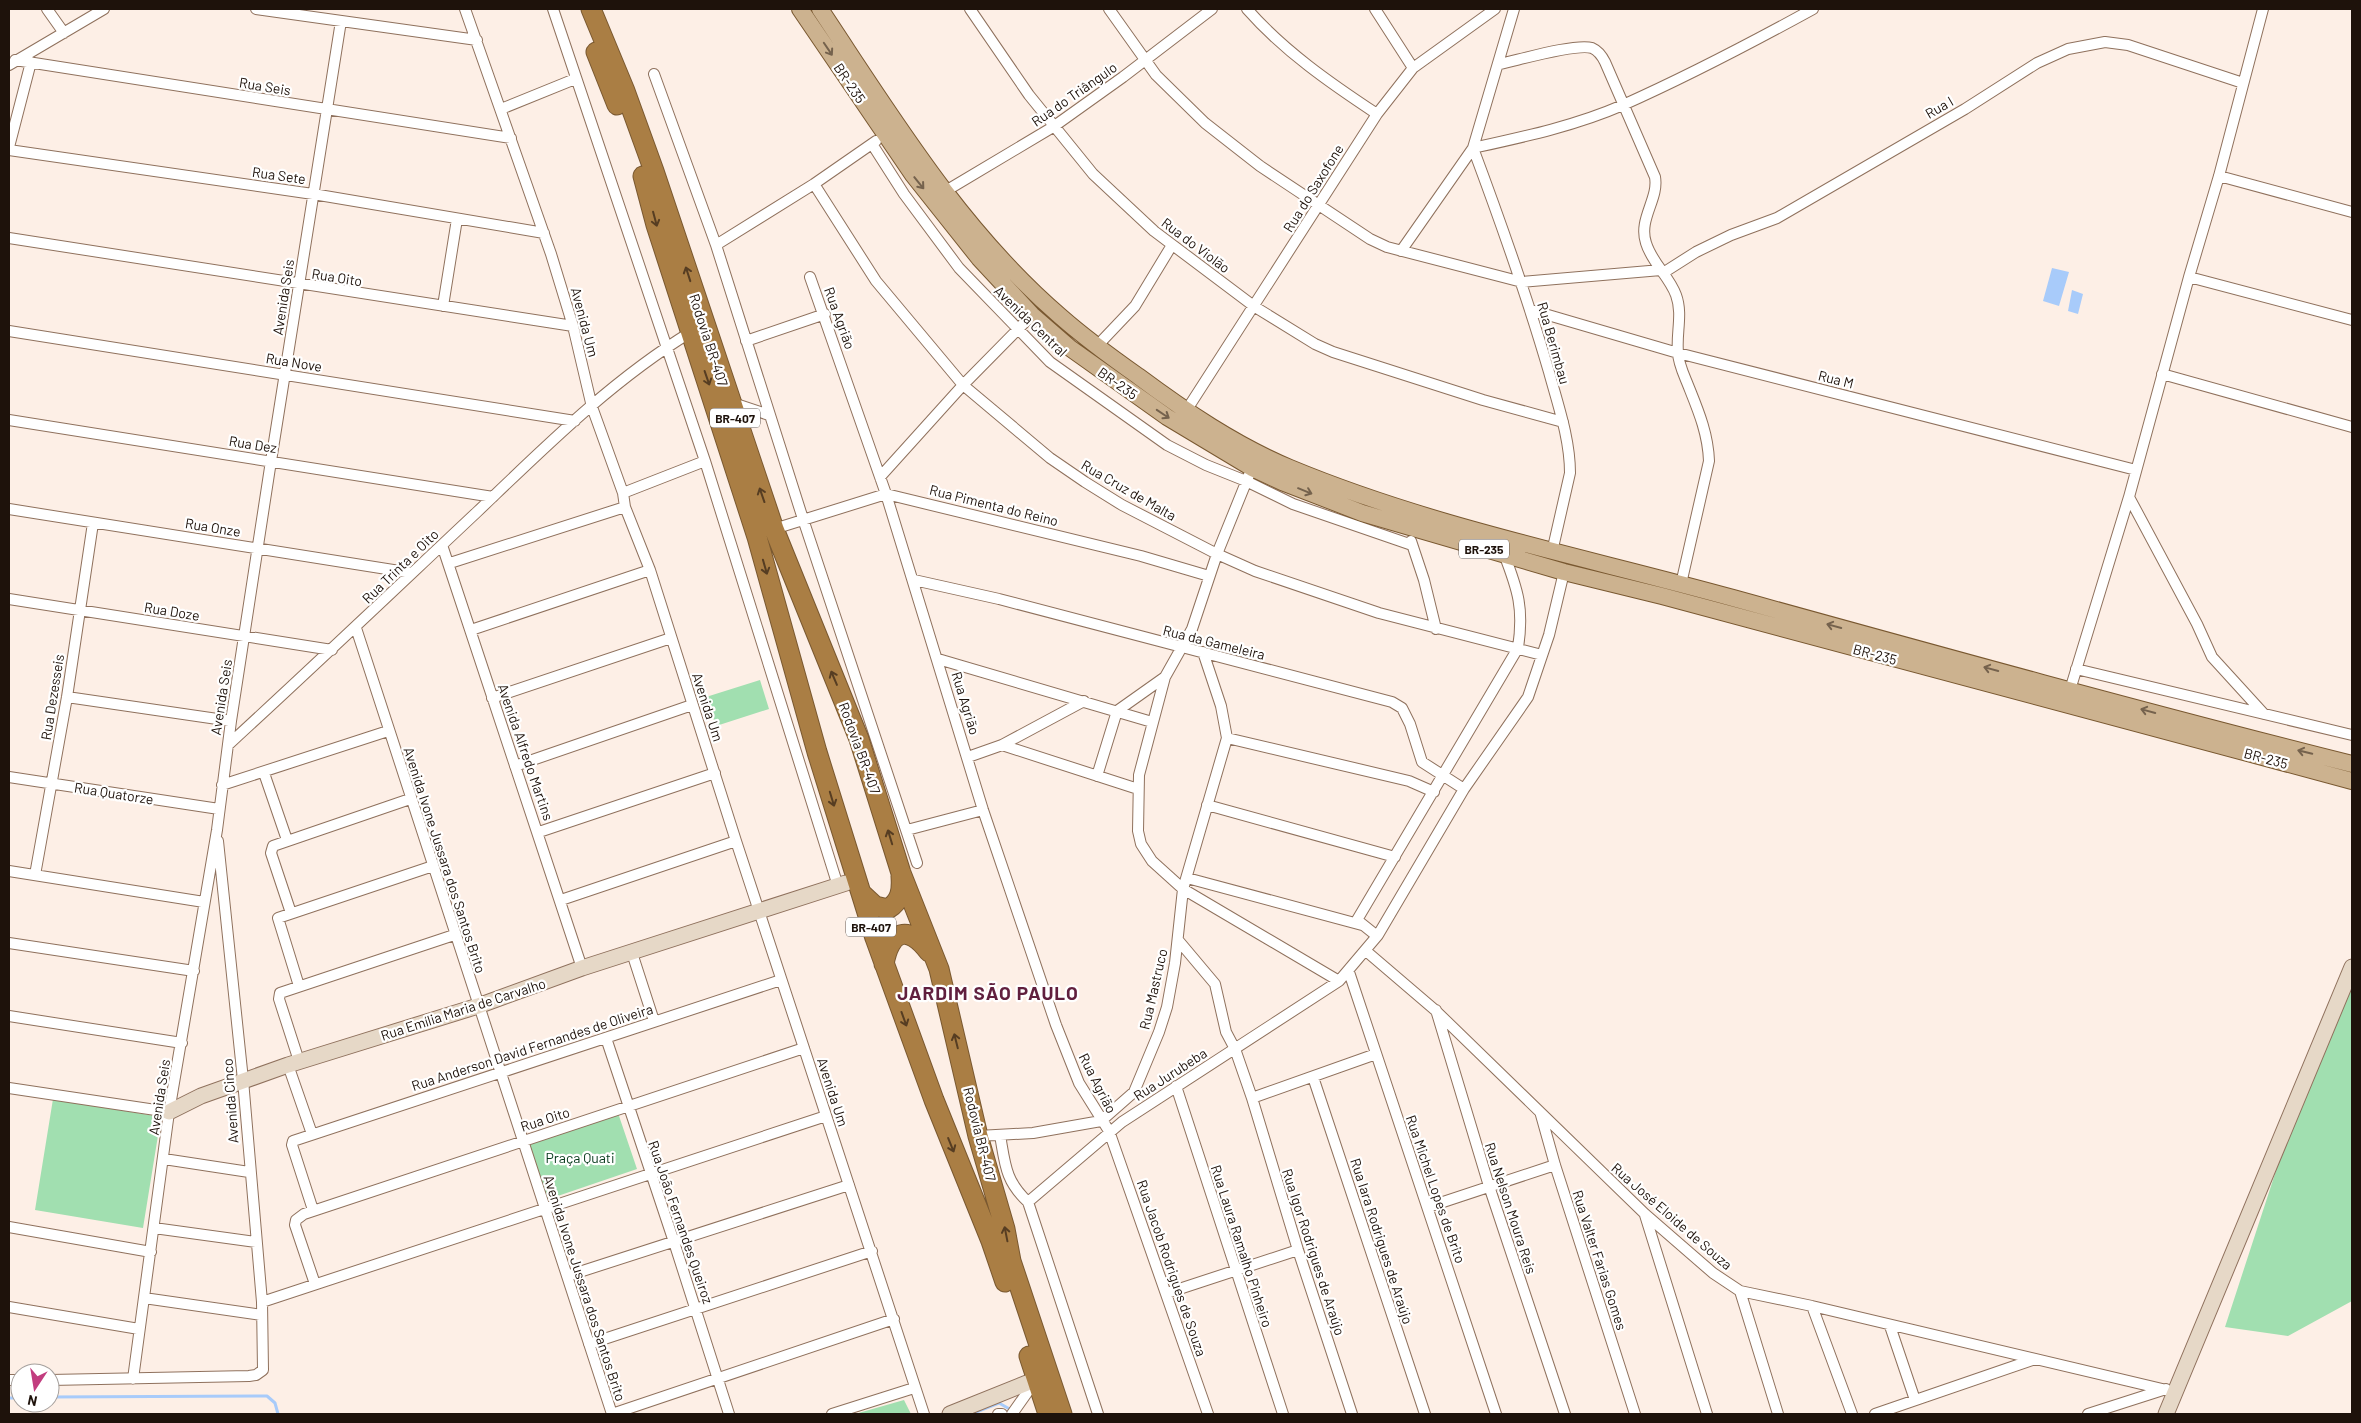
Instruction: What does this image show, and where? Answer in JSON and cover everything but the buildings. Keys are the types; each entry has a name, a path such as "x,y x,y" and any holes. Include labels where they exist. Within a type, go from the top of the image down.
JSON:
{"highway":[{"name":"BR-407","path":"579,9 635,151 656,225 691,332"},
{"name":"Rodovia BR-407","path":"591,9 625,91 774,529 860,740 909,868 939,969 978,1136 1006,1229 1011,1261 1062,1414"},
{"name":"Rodovia BR-407","path":"691,332 757,537 817,752 849,887 884,964 934,1100 991,1241 1048,1414"},
{"path":"849,887 875,906 888,909 896,903 909,868"},
{"path":"884,964 887,949 893,938 906,934 922,942 939,969"}],"main road":[{"name":"BR-235","path":"800,9 913,175 979,258 1032,315 1070,348 1108,377 1249,474 1285,475 1552,552 1681,584 2070,690 2352,764"},
{"name":"BR-235","path":"820,9 944,192 1014,272 1044,302 1097,346 1186,411 1254,451 1285,475 1362,513 1564,572 1662,596 2352,781"}],"street":[{"path":"47,9 64,33"},
{"path":"12,63 104,9"},
{"path":"256,9 477,40"},
{"name":"Avenida Um","path":"465,9 544,233 573,326 592,406 625,507 650,570 781,980 872,1251 914,1388 924,1414"},
{"path":"553,9 575,79 849,887"},
{"name":"Rua do Violão","path":"970,9 1001,56 1053,127 1092,174 1172,245 1255,307 1315,344 1333,352 1483,400 1563,422"},
{"path":"1109,9 1144,60 1180,101 1224,140 1370,239 1401,251 1522,282 1662,272"},
{"name":"Rua do Triângulo","path":"944,192 1053,127 1212,9"},
{"path":"1247,9 1289,52 1377,114"},
{"path":"1375,9 1413,68"},
{"name":"Rua do Saxofone","path":"1186,411 1255,307 1377,114 1413,68 1495,9"},
{"path":"1401,251 1473,148 1500,64 1514,9"},
{"path":"1473,148 1562,126 1624,105 1716,62 1813,9"},
{"path":"2070,690 2129,497 2189,277 2219,176 2263,9"},
{"name":"Avenida Seis","path":"133,1379 169,1112 217,830 231,721 270,461 341,21"},
{"name":"Rua I","path":"1662,272 1696,252 1731,235 1777,218 1964,109 2037,63 2068,48 2106,42 2128,45 2244,83"},
{"path":"1500,64 1575,48 1594,49 1601,54 1655,176 1655,191 1646,219 1644,233 1653,259 1677,297 1678,353 1706,432 1709,461 1681,584"},
{"path":"9,149 31,62"},
{"name":"Rua Seis","path":"12,63 31,62 511,138"},
{"path":"654,74 716,245 769,415 907,830 909,868"},
{"path":"501,109 575,79"},
{"path":"716,245 814,184 885,134"},
{"name":"Avenida Central","path":"872,144 904,194 959,268 1050,362 1166,445 1206,465 1249,474 1292,504 1412,545"},
{"name":"Rua Berimbau","path":"1473,148 1522,282 1563,422 1570,460 1570,473 1552,552"},
{"name":"Rua Sete","path":"9,149 313,194 544,233"},
{"path":"2219,176 2352,212"},
{"name":"Rua Cruz de Malta","path":"814,184 876,281 963,385 1050,458 1085,482 1122,505 1217,554 1256,571 1380,613 1542,655"},
{"path":"443,306 457,219"},
{"name":"Rua Oito","path":"9,238 298,285 573,326"},
{"path":"1097,346 1135,306 1172,245"},
{"name":"Rua Agrião","path":"810,277 825,314 886,494 914,580 983,810 1056,1025 1079,1083 1109,1131"},
{"path":"2189,277 2352,320"},
{"name":"Rua M","path":"1531,310 1678,353 2136,470"},
{"path":"746,341 825,314"},
{"path":"880,477 963,385 1032,315"},
{"name":"Rua Nove","path":"9,331 574,421"},
{"name":"Rua Trinta e Oito","path":"228,745 356,628 574,421 667,346 691,332"},
{"path":"2162,374 2352,427"},
{"path":"730,402 769,415"},
{"name":"Rua Dez","path":"9,420 493,497"},
{"path":"622,493 705,461"},
{"path":"1249,474 1217,554 1192,629 1165,677 1142,758 1138,789 1138,831 1141,844 1162,872 1183,889 1340,981"},
{"path":"774,529 886,494"},
{"name":"Rua Pimenta do Reino","path":"886,494 1131,553 1209,576"},
{"path":"2129,497 2197,624 2212,657 2264,714"},
{"path":"450,564 625,507"},
{"name":"Rua Onze","path":"9,509 412,573"},
{"name":"Rua Dezesseis","path":"35,875 52,783 94,523"},
{"path":"1408,527 1436,629"},
{"name":"Avenida Alfredo Martins","path":"442,545 450,564 492,698 539,832 582,968"},
{"path":"1360,922 1395,857 1518,648 1520,599 1504,554"},
{"path":"471,630 650,570"},
{"path":"1464,789 1528,697 1549,635 1564,572"},
{"name":"Rua da Gameleira","path":"914,580 999,598 1182,648 1392,702 1402,708 1410,724 1422,762 1464,789"},
{"name":"Rua Doze","path":"9,599 332,650"},
{"name":"Avenida Ivone Jussara dos Santos Brito","path":"356,628 454,935 612,1414"},
{"path":"492,698 671,638"},
{"path":"1178,940 1183,889 1227,738 1220,706 1202,652"},
{"path":"938,659 1152,722"},
{"path":"2076,669 2352,735"},
{"path":"1097,776 1117,711 1165,677"},
{"path":"66,697 231,721"},
{"path":"968,757 1002,744 1084,701"},
{"path":"515,766 692,705"},
{"path":"222,785 388,732"},
{"path":"1227,738 1409,782 1434,792"},
{"path":"1002,744 1138,789"},
{"path":"264,773 287,840"},
{"path":"539,832 715,773"},
{"name":"Rua Quatorze","path":"9,777 219,809"},
{"name":"Rua Jurubeba","path":"1028,1202 1080,1159 1109,1131 1340,981 1378,936 1464,789"},
{"path":"290,913 271,853 271,847 410,799"},
{"path":"1207,805 1395,857"},
{"path":"907,830 983,810"},
{"name":"Avenida Cinco","path":"133,1379 249,1376 256,1375 263,1370 262,1302 249,1172 243,1080 217,830"},
{"path":"561,900 736,841"},
{"path":"299,986 278,918 433,866"},
{"path":"9,871 204,902"},
{"path":"1187,878 1360,922 1378,936"},
{"name":"Rua Emília Maria de Carvalho","path":"169,1112 186,1102 294,1063 478,1006 582,968 759,912 849,887"},
{"path":"312,1134 279,999 280,994 454,935"},
{"name":"Rua Mastruco","path":"1102,1121 1134,1092 1145,1068 1167,1007 1178,940"},
{"name":"Rua Mastruco","path":"1178,940 1215,984 1226,1032 1235,1049 1252,1098"},
{"path":"9,943 194,971"},
{"name":"Rua José Eloide de Souza","path":"1366,951 1436,1010 1540,1114 1645,1214 1712,1273 1740,1291 1812,1306 1890,1326 2170,1390"},
{"path":"632,953 654,1021"},
{"path":"2166,1414 2170,1390 2352,967"},
{"name":"Rua Michel Lopes de Brito","path":"1349,972 1496,1414"},
{"name":"Rua Anderson David Fernandes de Oliveira","path":"313,1210 292,1141 781,980"},
{"name":"Rua Nelson Moura Reis","path":"1436,1010 1489,1186 1565,1414"},
{"path":"9,1016 182,1043"},
{"name":"Rua João Fernandes Queiroz","path":"606,1038 696,1309 728,1414"},
{"name":"Rua Oito","path":"315,1284 295,1225 296,1220 313,1210 804,1048"},
{"path":"1252,1098 1376,1054"},
{"name":"Rua Iara Rodrigues de Araújo","path":"1313,1077 1425,1414"},
{"name":"Rua Laura Ramalho Pinheiro","path":"1176,1086 1283,1414"},
{"path":"9,1088 169,1112"},
{"name":"Rua Igor Rodrigues de Araújo","path":"1252,1098 1298,1250 1352,1414"},
{"name":"Rua Valter Farias Gomes","path":"1540,1114 1635,1414"},
{"path":"262,1302 826,1116"},
{"path":"978,1136 1043,1132 1102,1121"},
{"name":"Rua Jacob Rodrigues de Souza","path":"1109,1131 1167,1292 1208,1414"},
{"path":"1000,1134 1006,1173 1016,1191 1028,1202 1098,1414"},
{"path":"164,1159 249,1172"},
{"path":"1428,1207 1555,1165"},
{"path":"567,1276 849,1185"},
{"path":"1645,1214 1707,1414"},
{"path":"9,1227 150,1252"},
{"path":"154,1228 256,1242"},
{"path":"1167,1292 1298,1250"},
{"path":"589,1344 872,1251"},
{"path":"1740,1291 1778,1414"},
{"path":"144,1298 262,1315"},
{"path":"9,1306 139,1329"},
{"path":"1812,1306 1852,1414"},
{"path":"612,1414 894,1319"},
{"path":"1890,1326 1915,1400"},
{"path":"1875,1414 2036,1359"},
{"path":"60,1380 133,1379"},
{"path":"1015,1411 1036,1379"},
{"path":"950,1414 1036,1379"},
{"path":"832,1414 914,1388"},
{"path":"2088,1414 2170,1390"}],"green space":[{"path":"760,680 769,709 716,726 706,697"},
{"path":"2352,958 2352,1301 2288,1336 2225,1327 2317,1045"},
{"path":"53,1099 161,1117 143,1228 35,1210"},
{"name":"Praça Quati","path":"618,1113 637,1169 543,1201 524,1144"},
{"path":"904,1400 911,1414 855,1414"}],"water":[{"path":"2052,268 2069,272 2059,306 2043,301"},
{"path":"2072,290 2083,294 2078,314 2068,311"}],"waterway":[{"path":"60,1397 267,1396 275,1403 278,1414"},
{"path":"971,1414 999,1403 1013,1411"}],"district":[{"name":"JARDIM SÃO PAULO","path":"988,992"}]}
